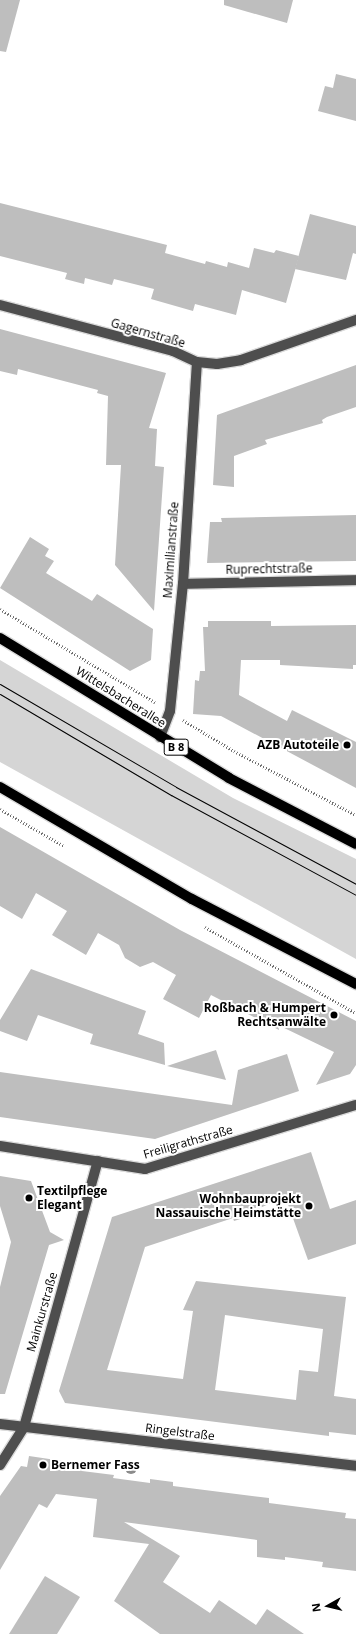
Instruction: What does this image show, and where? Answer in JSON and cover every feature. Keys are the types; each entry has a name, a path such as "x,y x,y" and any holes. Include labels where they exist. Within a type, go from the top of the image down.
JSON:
{"main road":[{"name":"Wittelsbacherallee","path":"0,638 229,778 356,844"},
{"path":"0,787 192,900 356,984"}],"street":[{"name":"Gagernstraße","path":"0,305 173,351 197,362 217,364 241,360 356,320"},
{"name":"Maximilianstraße","path":"160,737 170,711 183,584 197,362"},
{"name":"Ruprechtstraße","path":"183,584 356,580"},
{"name":"Freiligrathstraße","path":"0,1146 98,1161 145,1170 356,1105"},
{"name":"Mainkurstraße","path":"0,1465 24,1427 98,1161"},
{"name":"Ringelstraße","path":"0,1424 356,1466"}],"path":[{"path":"0,609 149,699"},
{"path":"192,726 356,815"}],"shaded area":[{"path":"0,660 233,798 356,859 356,959 0,762"}],"building":[{"path":"0,0 20,0 6,52 0,51"},
{"path":"224,0 293,0 287,23 224,5"},
{"path":"336,74 356,79 356,121 318,111 325,86 333,88"},
{"path":"0,203 167,245 165,253 205,264 206,261 227,267 228,262 249,268 254,248 274,253 276,250 299,256 286,303 242,290 236,315 195,304 193,311 151,299 154,289 114,279 112,285 85,278 84,284 65,279 67,273 0,256"},
{"path":"310,214 356,226 356,254 353,253 346,280 295,269"},
{"path":"0,329 166,373 149,428 157,429 155,466 164,467 154,611 115,565 121,465 106,465 108,396 97,393 98,390 18,369 17,375 0,371"},
{"path":"356,365 356,407 327,417 322,420 323,423 265,440 267,444 234,456 234,487 213,485 217,415"},
{"path":"356,515 356,561 207,563 210,522 222,522 221,518"},
{"path":"30,537 49,549 45,556 54,561 46,573 92,601 97,594 153,629 151,660 130,671 0,588"},
{"path":"208,621 271,621 271,626 356,625 356,665 353,665 353,669 280,665 280,660 241,660 239,695 287,721 292,710 356,742 356,788 221,716 193,714 195,680 199,681 200,671 205,671 203,627 208,627"},
{"path":"0,827 180,930 356,1021 356,1065 350,1074 316,1085 334,1052 278,1025 279,1030 211,995 199,1018 163,999 176,975 153,962 140,967 125,958 119,945 98,933 86,955 52,935 67,911 36,893 22,919 0,906"},
{"path":"31,969 146,1011 138,1034 164,1043 165,1065 90,1044 93,1034 38,1015 27,1041 0,1031 0,1020"},
{"path":"216,1050 226,1080 167,1066 197,1056"},
{"path":"287,1054 299,1091 155,1139 0,1117 0,1072 232,1105 238,1070"},
{"path":"311,1152 330,1209 356,1200 356,1244 308,1260 285,1196 252,1212 253,1215 234,1221 233,1218 145,1247 107,1370 183,1379 193,1311 183,1310 196,1281 346,1297 334,1396 356,1399 356,1435 329,1432 329,1436 65,1403 59,1391 112,1217","holes":["225,1315 323,1329 318,1372 299,1370 296,1400 215,1390"]},
{"path":"0,1176 31,1181 50,1232 64,1240 49,1245 5,1394 0,1394 0,1287 11,1242 0,1206"},
{"path":"29,1456 83,1464 82,1471 114,1475 113,1478 150,1483 150,1479 173,1482 173,1486 269,1498 269,1503 346,1513 345,1518 356,1519 356,1571 322,1567 323,1562 285,1557 285,1560 257,1557 257,1540 124,1522 180,1556 163,1582 210,1613 219,1600 256,1625 267,1609 304,1634 160,1634 114,1601 149,1544 93,1537 97,1499 56,1494 47,1508 39,1504 0,1570 0,1496 21,1466 27,1467"},
{"path":"45,1576 80,1597 57,1634 9,1634"}],"tram line":[{"path":"0,684 176,787 356,884"},
{"path":"0,694 171,795 356,895"}],"place":[{"name":"AZB Autoteile","path":"347,745"},
{"name":"Roßbach & Humpert Rechtsanwälte","path":"334,1015"},
{"name":"Textilpflege Elegant","path":"29,1198"},
{"name":"Wohnbauprojekt Nassauische Heimstätte","path":"309,1206"},
{"name":"Bernemer Fass","path":"43,1465"}]}
